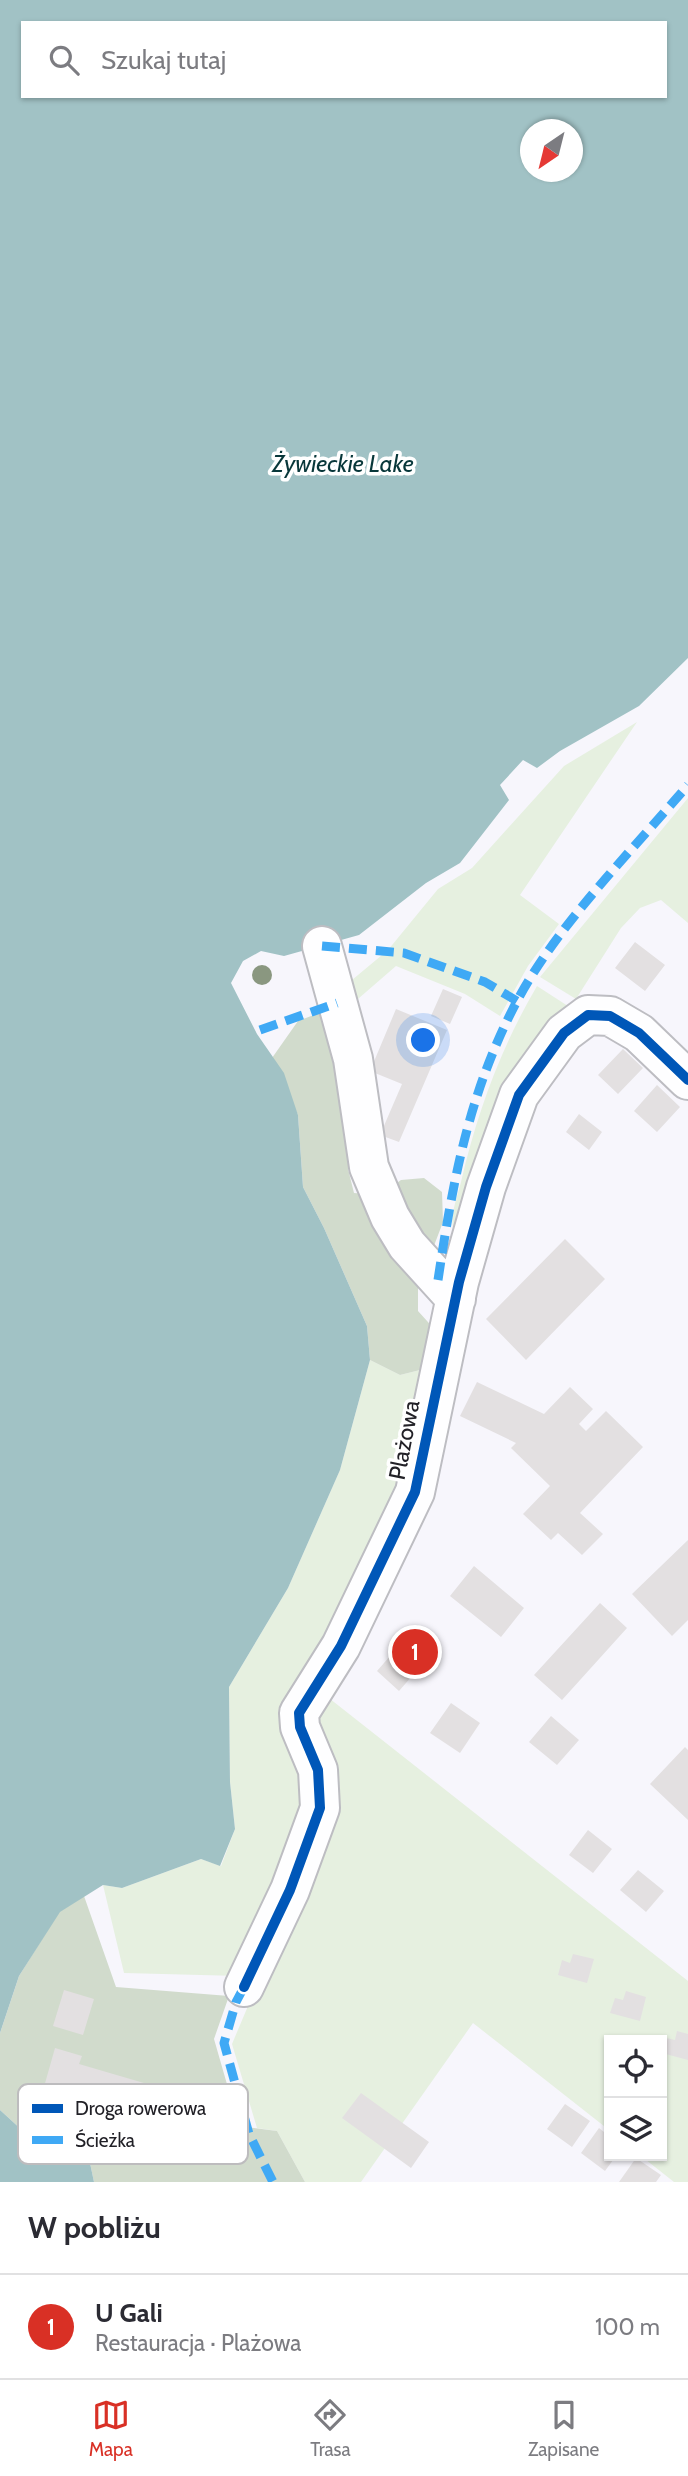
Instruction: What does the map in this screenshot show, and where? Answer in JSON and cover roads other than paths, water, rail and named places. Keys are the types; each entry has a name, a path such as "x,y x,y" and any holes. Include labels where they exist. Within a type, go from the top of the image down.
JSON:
{"street":[{"path":"322,946 353,1059 369,1167 390,1217 407,1245 456,1299"},
{"name":"Plażowa","path":"244,1987 290,1891 320,1808 318,1770 300,1727 299,1713 341,1646 415,1492 456,1299 486,1187 519,1095 564,1033 588,1015 610,1016 639,1033 688,1080"}],"water":[{"name":"Żywieckie Lake","path":"0,0 688,0 688,658 639,706 560,751 537,768 523,760 500,785 509,800 460,863 426,883 359,935 284,956 261,951 243,961 231,983 257,1034 284,1073 298,1115 303,1187 367,1326 370,1360 340,1470 288,1588 229,1687 230,1782 235,1829 220,1866 201,1859 122,1888 103,1885 60,1912 19,1976 0,2033"},
{"path":"0,2110 18,2126 18,2164 90,2164 94,2182 0,2182"}],"place":[{"name":"U Gali","path":"415,1652"}]}
